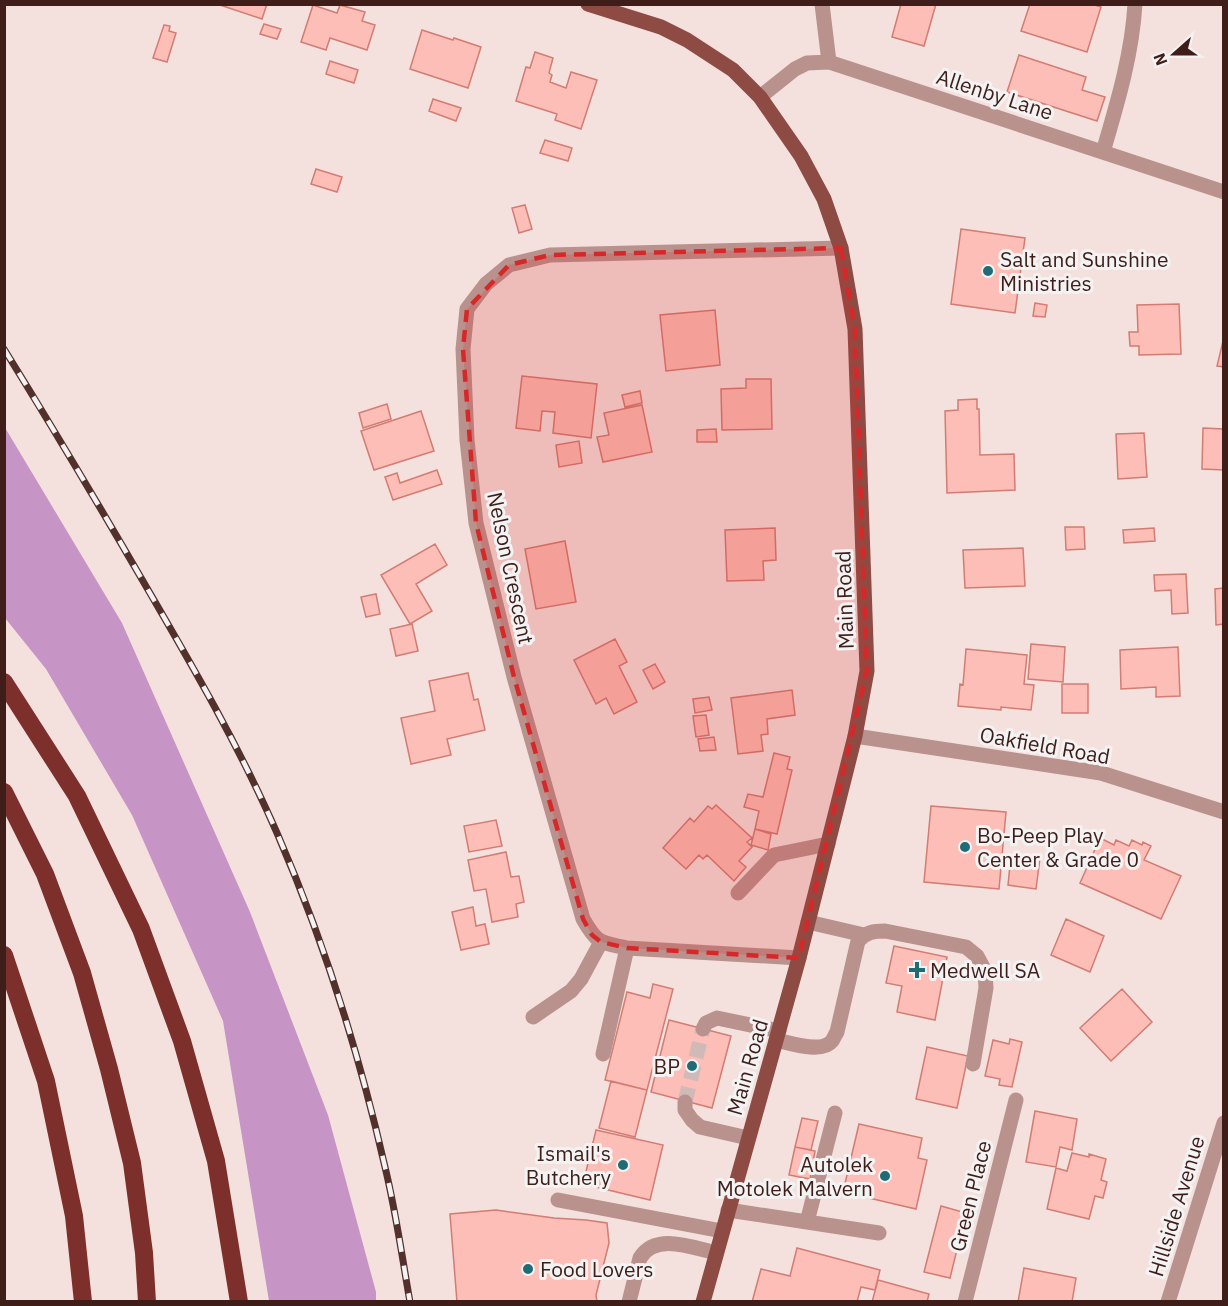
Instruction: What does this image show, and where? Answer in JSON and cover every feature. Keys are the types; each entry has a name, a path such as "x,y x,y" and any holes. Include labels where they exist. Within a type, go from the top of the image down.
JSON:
{"highway":[{"path":"4,682 77,796 145,940 182,1041 216,1161 238,1302"},
{"path":"4,792 45,874 82,974 109,1069 132,1163 144,1253 147,1302"},
{"path":"4,955 46,1081 74,1216 83,1302"}],"main road":[{"name":"Main Road","path":"588,4 661,27 687,40 733,70 760,97 801,156 824,199 841,248 855,329 867,671 855,736 799,958 703,1302"}],"street":[{"path":"822,4 829,62"},
{"path":"1103,152 1120,96 1134,25 1135,4"},
{"name":"Allenby Lane","path":"760,97 795,69 807,63 829,62 1224,192"},
{"name":"Nelson Crescent","path":"601,942 592,935 584,920 514,677 477,523 467,440 463,361 467,309 486,284 509,265 550,255 841,248"},
{"name":"Oakfield Road","path":"855,736 1101,773 1224,812"},
{"path":"738,893 774,855 828,844"},
{"path":"808,922 864,935"},
{"path":"703,1029 706,1023 717,1018 811,1047 827,1045 832,1041 839,1023 858,941 864,935 885,931 966,947 977,956 985,972 986,988 973,1064"},
{"path":"533,1017 571,991 581,979 601,942 627,948 799,958"},
{"path":"603,1054 627,948"},
{"name":"Green Place","path":"965,1302 1016,1100"},
{"path":"686,1102 685,1110 700,1127 748,1138"},
{"path":"807,1222 835,1113"},
{"name":"Hillside Avenue","path":"1168,1302 1224,1123"},
{"path":"558,1200 722,1231"},
{"path":"728,1210 879,1233"},
{"path":"629,1302 643,1251 662,1243 716,1253"}],"highlighted area":[{"path":"841,248 855,329 867,671 799,958 627,948 601,942 592,935 583,919 514,677 476,523 463,349 467,309 509,265 550,255"}],"shaded area":[{"path":"4,426 122,623 250,912 328,1115 376,1292 376,1301 269,1301 223,1021 132,815 46,669 5,618"}],"building":[{"path":"217,4 267,4 262,19"},
{"path":"901,4 936,4 924,46 892,37"},
{"path":"1030,4 1092,4 1101,7 1087,52 1021,31"},
{"path":"313,5 337,13 340,5 365,12 362,21 375,25 367,50 330,38 326,50 301,42"},
{"path":"264,24 281,29 277,39 260,34"},
{"path":"164,25 170,26 169,31 176,33 167,62 153,58"},
{"path":"422,30 481,47 468,88 410,69"},
{"path":"535,52 553,58 549,73 552,75 550,82 566,88 571,72 597,80 581,129 555,120 557,114 516,101 526,67 530,68"},
{"path":"1019,55 1086,77 1082,90 1105,97 1097,121 1007,92"},
{"path":"330,61 358,70 354,83 326,74"},
{"path":"433,99 461,108 456,121 429,111"},
{"path":"545,140 572,148 568,161 540,153"},
{"path":"316,169 342,177 337,192 311,184"},
{"path":"525,205 532,229 519,233 512,208"},
{"name":"Salt and Sunshine Ministries","path":"961,229 1025,238 1015,313 951,304"},
{"path":"1035,303 1047,305 1045,317 1033,316"},
{"path":"1179,304 1181,354 1139,355 1139,346 1130,346 1129,332 1138,332 1137,305"},
{"path":"715,310 720,365 666,371 660,315"},
{"path":"1224,337 1224,367 1217,366"},
{"path":"522,376 597,384 591,438 553,433 555,412 542,411 540,431 516,428"},
{"path":"746,379 771,379 772,429 722,430 721,389 746,388"},
{"path":"640,391 642,403 625,407 622,395"},
{"path":"977,399 980,455 1014,454 1015,490 947,493 945,411 958,410 958,400"},
{"path":"387,404 391,419 363,428 359,413"},
{"path":"642,405 652,452 603,462 597,437 609,435 604,413"},
{"path":"421,411 434,451 374,470 361,431"},
{"path":"1203,428 1224,429 1224,470 1202,469"},
{"path":"716,429 717,442 697,442 697,430"},
{"path":"1144,433 1147,477 1118,479 1116,434"},
{"path":"579,441 582,463 559,467 556,445"},
{"path":"437,470 442,484 393,500 385,477 397,473 400,483"},
{"path":"1065,527 1084,527 1085,549 1066,550"},
{"path":"775,528 776,560 763,561 764,580 727,581 725,530"},
{"path":"1154,528 1155,541 1124,543 1123,530"},
{"path":"565,541 576,602 536,609 525,549"},
{"path":"435,544 447,565 416,584 432,611 410,624 381,575"},
{"path":"1023,548 1025,586 965,588 963,550"},
{"path":"1186,574 1188,613 1172,614 1171,590 1155,591 1154,575"},
{"path":"1224,588 1224,624 1216,625 1215,589"},
{"path":"376,594 380,614 366,617 361,597"},
{"path":"412,624 418,651 396,656 390,629"},
{"path":"615,639 627,662 619,666 637,702 614,714 606,698 596,704 574,660"},
{"path":"1031,644 1065,647 1063,682 1028,679"},
{"path":"1178,647 1180,696 1156,697 1156,687 1121,689 1120,650"},
{"path":"966,649 1027,655 1024,684 1034,685 1031,710 958,706 960,684 963,685"},
{"path":"655,664 665,682 653,689 643,670"},
{"path":"468,673 474,700 478,699 485,730 447,739 451,755 411,764 401,718 435,711 429,681"},
{"path":"1062,684 1088,684 1088,713 1062,713"},
{"path":"792,690 795,715 767,719 768,734 761,735 763,751 738,754 731,698"},
{"path":"709,697 712,710 695,713 693,699"},
{"path":"706,715 709,735 696,737 693,716"},
{"path":"714,737 716,750 700,751 698,739"},
{"path":"774,753 790,757 787,769 792,770 777,834 755,829 759,811 744,807 748,794 763,797"},
{"path":"716,805 752,838 747,842 752,847 739,861 746,867 734,881 707,855 703,859 699,855 686,869 663,848 690,818 694,822 708,806 712,809"},
{"name":"Bo-Peep Play Center & Grade 0","path":"931,806 1006,812 999,889 924,882"},
{"path":"496,820 502,846 469,852 464,826"},
{"path":"755,829 771,834 768,850 751,845"},
{"path":"1100,838 1114,845 1116,840 1129,846 1132,840 1142,845 1143,842 1151,846 1144,860 1181,876 1161,919 1080,883"},
{"path":"506,852 511,877 519,876 524,902 516,904 518,917 492,922 486,889 474,891 468,860"},
{"path":"1011,855 1040,858 1036,889 1008,885"},
{"path":"473,907 476,926 485,924 489,944 461,950 452,912"},
{"path":"1066,919 1104,936 1090,972 1051,955"},
{"name":"Medwell SA","path":"894,946 947,957 935,1020 897,1012 902,986 886,983"},
{"path":"653,984 673,989 647,1090 605,1080 627,992 650,998"},
{"path":"1122,989 1152,1022 1111,1061 1080,1028"},
{"path":"669,1020 731,1036 712,1108 651,1092"},
{"path":"1010,1039 1022,1042 1012,1087 999,1085 1000,1079 985,1076 993,1040 1009,1044"},
{"path":"927,1047 968,1056 957,1108 916,1099"},
{"path":"611,1081 647,1090 635,1137 599,1128"},
{"path":"1035,1111 1077,1119 1072,1150 1060,1147 1056,1167 1026,1162"},
{"path":"802,1118 818,1121 811,1150 795,1147"},
{"name":"Autolek Motolek Malvern","path":"859,1124 922,1138 918,1158 927,1160 916,1209 843,1192"},
{"name":"Ismail's Butchery","path":"596,1130 663,1145 650,1200 583,1184"},
{"path":"795,1147 815,1151 810,1179 789,1175"},
{"path":"1072,1153 1089,1157 1089,1154 1106,1159 1101,1180 1107,1182 1103,1198 1095,1196 1089,1219 1047,1209 1056,1168 1067,1171"},
{"path":"941,1206 966,1213 950,1278 924,1272"},
{"name":"Food Lovers","path":"496,1210 607,1223 609,1243 596,1295 597,1302 457,1302 450,1214"},
{"path":"797,1248 880,1270 875,1290 861,1287 857,1302 752,1302 761,1269 790,1276"},
{"path":"1024,1268 1076,1278 1072,1302 1018,1302"},
{"path":"878,1280 929,1294 927,1302 872,1302"}],"tunnel":[{"path":"685,1102 703,1029"}],"railway":[{"path":"4,349 199,678 248,770 277,833 325,956 364,1082 389,1184 410,1302"}],"place":[{"name":"Salt and Sunshine Ministries","path":"988,271"},
{"name":"Bo-Peep Play Center & Grade 0","path":"965,847"},
{"name":"Medwell SA","path":"917,970"},
{"name":"BP","path":"692,1066"},
{"name":"Ismail's Butchery","path":"623,1165"},
{"name":"Autolek Motolek Malvern","path":"885,1176"},
{"name":"Food Lovers","path":"528,1269"}]}
